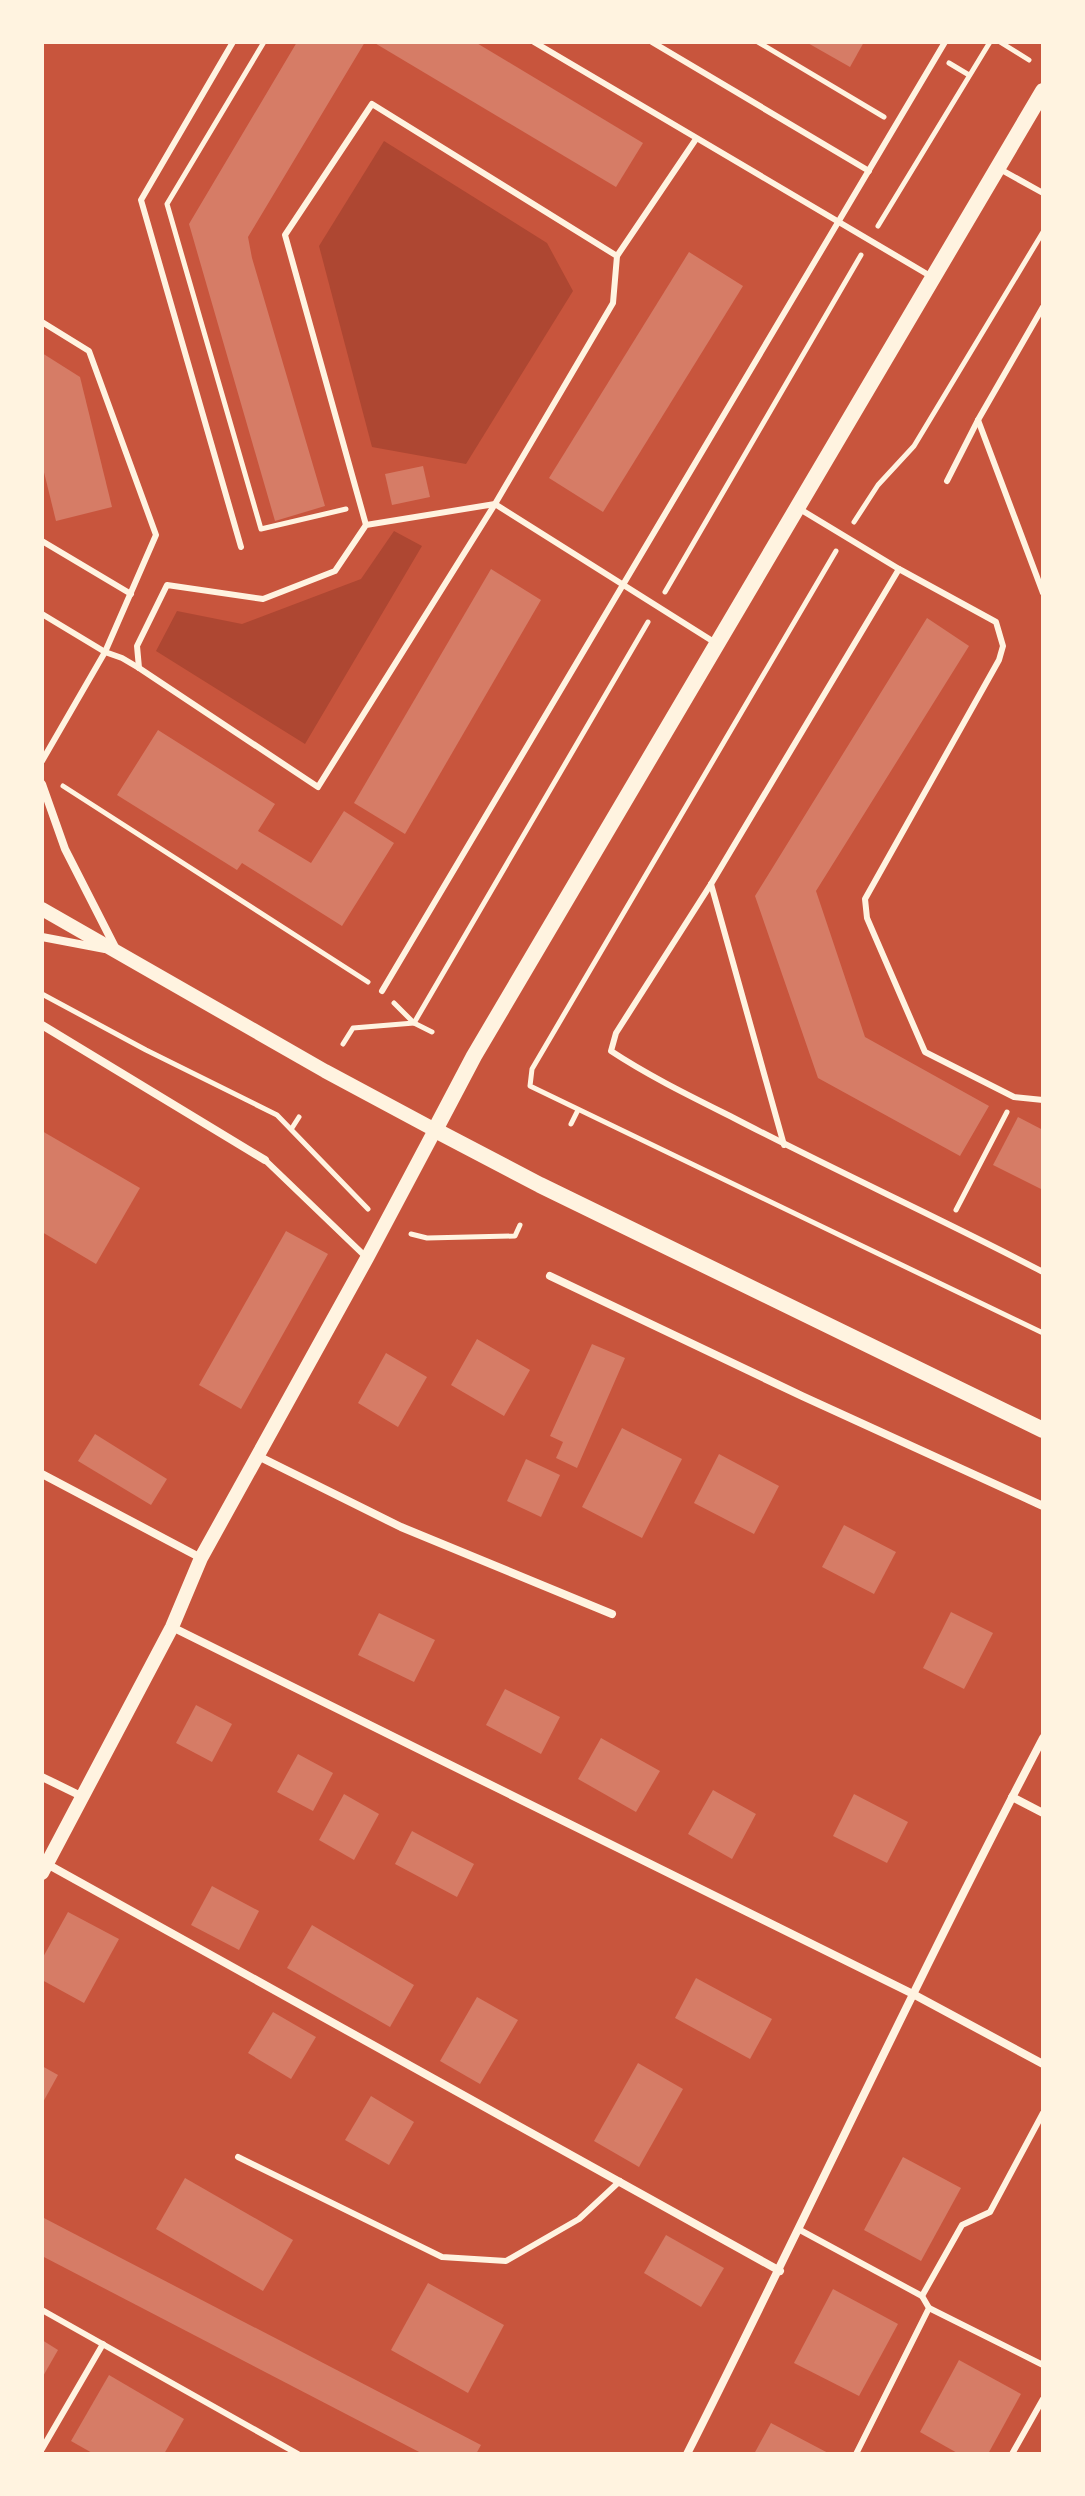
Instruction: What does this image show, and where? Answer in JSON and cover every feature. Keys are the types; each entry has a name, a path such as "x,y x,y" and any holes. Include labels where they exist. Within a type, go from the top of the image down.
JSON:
{"main road":[{"path":"1043,91 474,1056 435,1130 540,1185 1043,1430"}],"street":[{"path":"42,784 65,849 117,952"},
{"path":"42,909 325,1071 435,1130 201,1558 172,1627 44,1869 780,2271"},
{"path":"42,937 117,952"},
{"path":"42,1025 265,1160"},
{"path":"550,1276 1043,1506"},
{"path":"258,1456 401,1527 612,1614"},
{"path":"42,1474 201,1558"},
{"path":"172,1627 913,1994 1043,2064"},
{"path":"687,2454 780,2271 913,1994 1043,1738"},
{"path":"42,1777 81,1796"},
{"path":"1012,1797 1043,1813"}],"lane":[{"path":"233,42 141,200 241,547"},
{"path":"534,42 932,277"},
{"path":"652,42 869,171"},
{"path":"382,991 945,42"},
{"path":"139,668 137,646 167,585 263,599 335,571 366,525 285,235 372,104 617,256"},
{"path":"42,614 105,652 139,668 318,787 495,504 613,303 617,256 696,139"},
{"path":"998,168 1043,193"},
{"path":"947,481 1043,307"},
{"path":"42,322 89,351 156,535 105,652 42,761"},
{"path":"978,420 1043,593"},
{"path":"366,525 495,504 717,644"},
{"path":"796,507 899,569 996,622 1003,646 999,660 865,899 867,918 925,1052 1014,1097 1043,1100"},
{"path":"42,541 131,594"},
{"path":"899,569 711,884 616,1033 611,1051 784,1145 949,1223 1043,1272"},
{"path":"711,884 784,1145"},
{"path":"265,1160 367,1258"},
{"path":"922,2296 962,2225 990,2212 1043,2113"},
{"path":"238,2157 442,2257 506,2261 579,2219 620,2181"},
{"path":"800,2230 922,2296 929,2308 1043,2365"},
{"path":"867,2454 857,2452 929,2308"},
{"path":"42,2310 298,2454"},
{"path":"42,2449 103,2344"},
{"path":"1012,2454 1043,2399"}],"path":[{"path":"264,42 167,204 261,529 362,505"},
{"path":"758,42 898,125"},
{"path":"414,1023 869,241 990,42"},
{"path":"1000,42 1029,60"},
{"path":"1043,232 914,446 878,485 845,536 532,1069 530,1086 1043,1333"},
{"path":"55,781 382,991 414,1023 432,1032"},
{"path":"42,994 277,1115 368,1209"},
{"path":"343,1044 353,1028 414,1023"},
{"path":"949,1223 1014,1097"},
{"path":"571,1124 578,1110"},
{"path":"292,1128 299,1117"},
{"path":"411,1234 427,1238 515,1236 520,1225"}],"shaded area":[{"path":"384,141 547,243 573,291 466,464 372,447 319,246"},
{"path":"394,531 422,546 305,744 156,651 177,611 242,624 361,579"}],"building":[{"path":"297,42 365,42 248,237 325,506 275,521 189,224"},
{"path":"373,42 475,42 643,143 616,187"},
{"path":"806,42 864,42 850,67"},
{"path":"689,252 743,286 603,512 549,478"},
{"path":"42,353 80,377 112,507 56,521 42,464"},
{"path":"423,466 430,497 392,505 385,474"},
{"path":"491,569 541,600 405,834 354,803"},
{"path":"927,618 969,646 816,891 865,1037 989,1106 960,1156 818,1078 755,896"},
{"path":"158,730 275,804 258,831 311,863 344,811 394,843 342,926 242,863 237,870 117,795"},
{"path":"1018,1117 1043,1130 1043,1190 993,1165"},
{"path":"42,1131 140,1188 96,1264 42,1232"},
{"path":"286,1231 328,1254 241,1409 199,1385"},
{"path":"477,1339 530,1370 504,1416 451,1385"},
{"path":"592,1344 625,1358 577,1468 556,1458 563,1442 550,1436"},
{"path":"386,1353 427,1377 398,1427 358,1403"},
{"path":"622,1428 682,1459 642,1538 582,1507"},
{"path":"95,1434 167,1479 151,1505 78,1461"},
{"path":"719,1454 779,1486 754,1534 694,1503"},
{"path":"526,1459 560,1475 541,1517 507,1501"},
{"path":"844,1525 896,1552 874,1594 822,1567"},
{"path":"951,1612 993,1633 964,1689 923,1668"},
{"path":"379,1613 435,1640 414,1682 358,1655"},
{"path":"505,1689 560,1717 541,1754 486,1725"},
{"path":"196,1705 232,1724 212,1762 176,1743"},
{"path":"601,1738 660,1771 636,1812 578,1779"},
{"path":"298,1754 333,1773 313,1811 277,1792"},
{"path":"713,1790 756,1814 732,1859 688,1834"},
{"path":"344,1794 379,1814 354,1860 319,1840"},
{"path":"854,1794 908,1822 887,1863 833,1836"},
{"path":"412,1831 474,1864 457,1897 395,1864"},
{"path":"212,1886 259,1911 239,1950 191,1925"},
{"path":"68,1912 119,1939 84,2003 42,1980 42,1959"},
{"path":"312,1925 414,1985 390,2027 287,1968"},
{"path":"696,1978 772,2019 750,2059 675,2018"},
{"path":"477,1997 518,2020 480,2084 440,2061"},
{"path":"273,2012 316,2037 291,2079 248,2053"},
{"path":"638,2063 683,2089 639,2167 594,2141"},
{"path":"42,2066 58,2075 42,2104"},
{"path":"371,2096 414,2122 389,2165 345,2140"},
{"path":"903,2157 961,2188 921,2261 864,2230"},
{"path":"185,2178 293,2240 263,2291 156,2229"},
{"path":"42,2217 481,2445 476,2454 423,2454 42,2256"},
{"path":"666,2235 724,2268 701,2307 644,2273"},
{"path":"428,2283 504,2325 468,2393 391,2350"},
{"path":"833,2289 898,2324 859,2396 794,2363"},
{"path":"42,2340 58,2350 42,2378"},
{"path":"959,2360 1021,2394 988,2454 959,2454 920,2432"},
{"path":"109,2375 184,2419 164,2454 94,2454 71,2441"},
{"path":"771,2423 830,2454 754,2454"}]}
